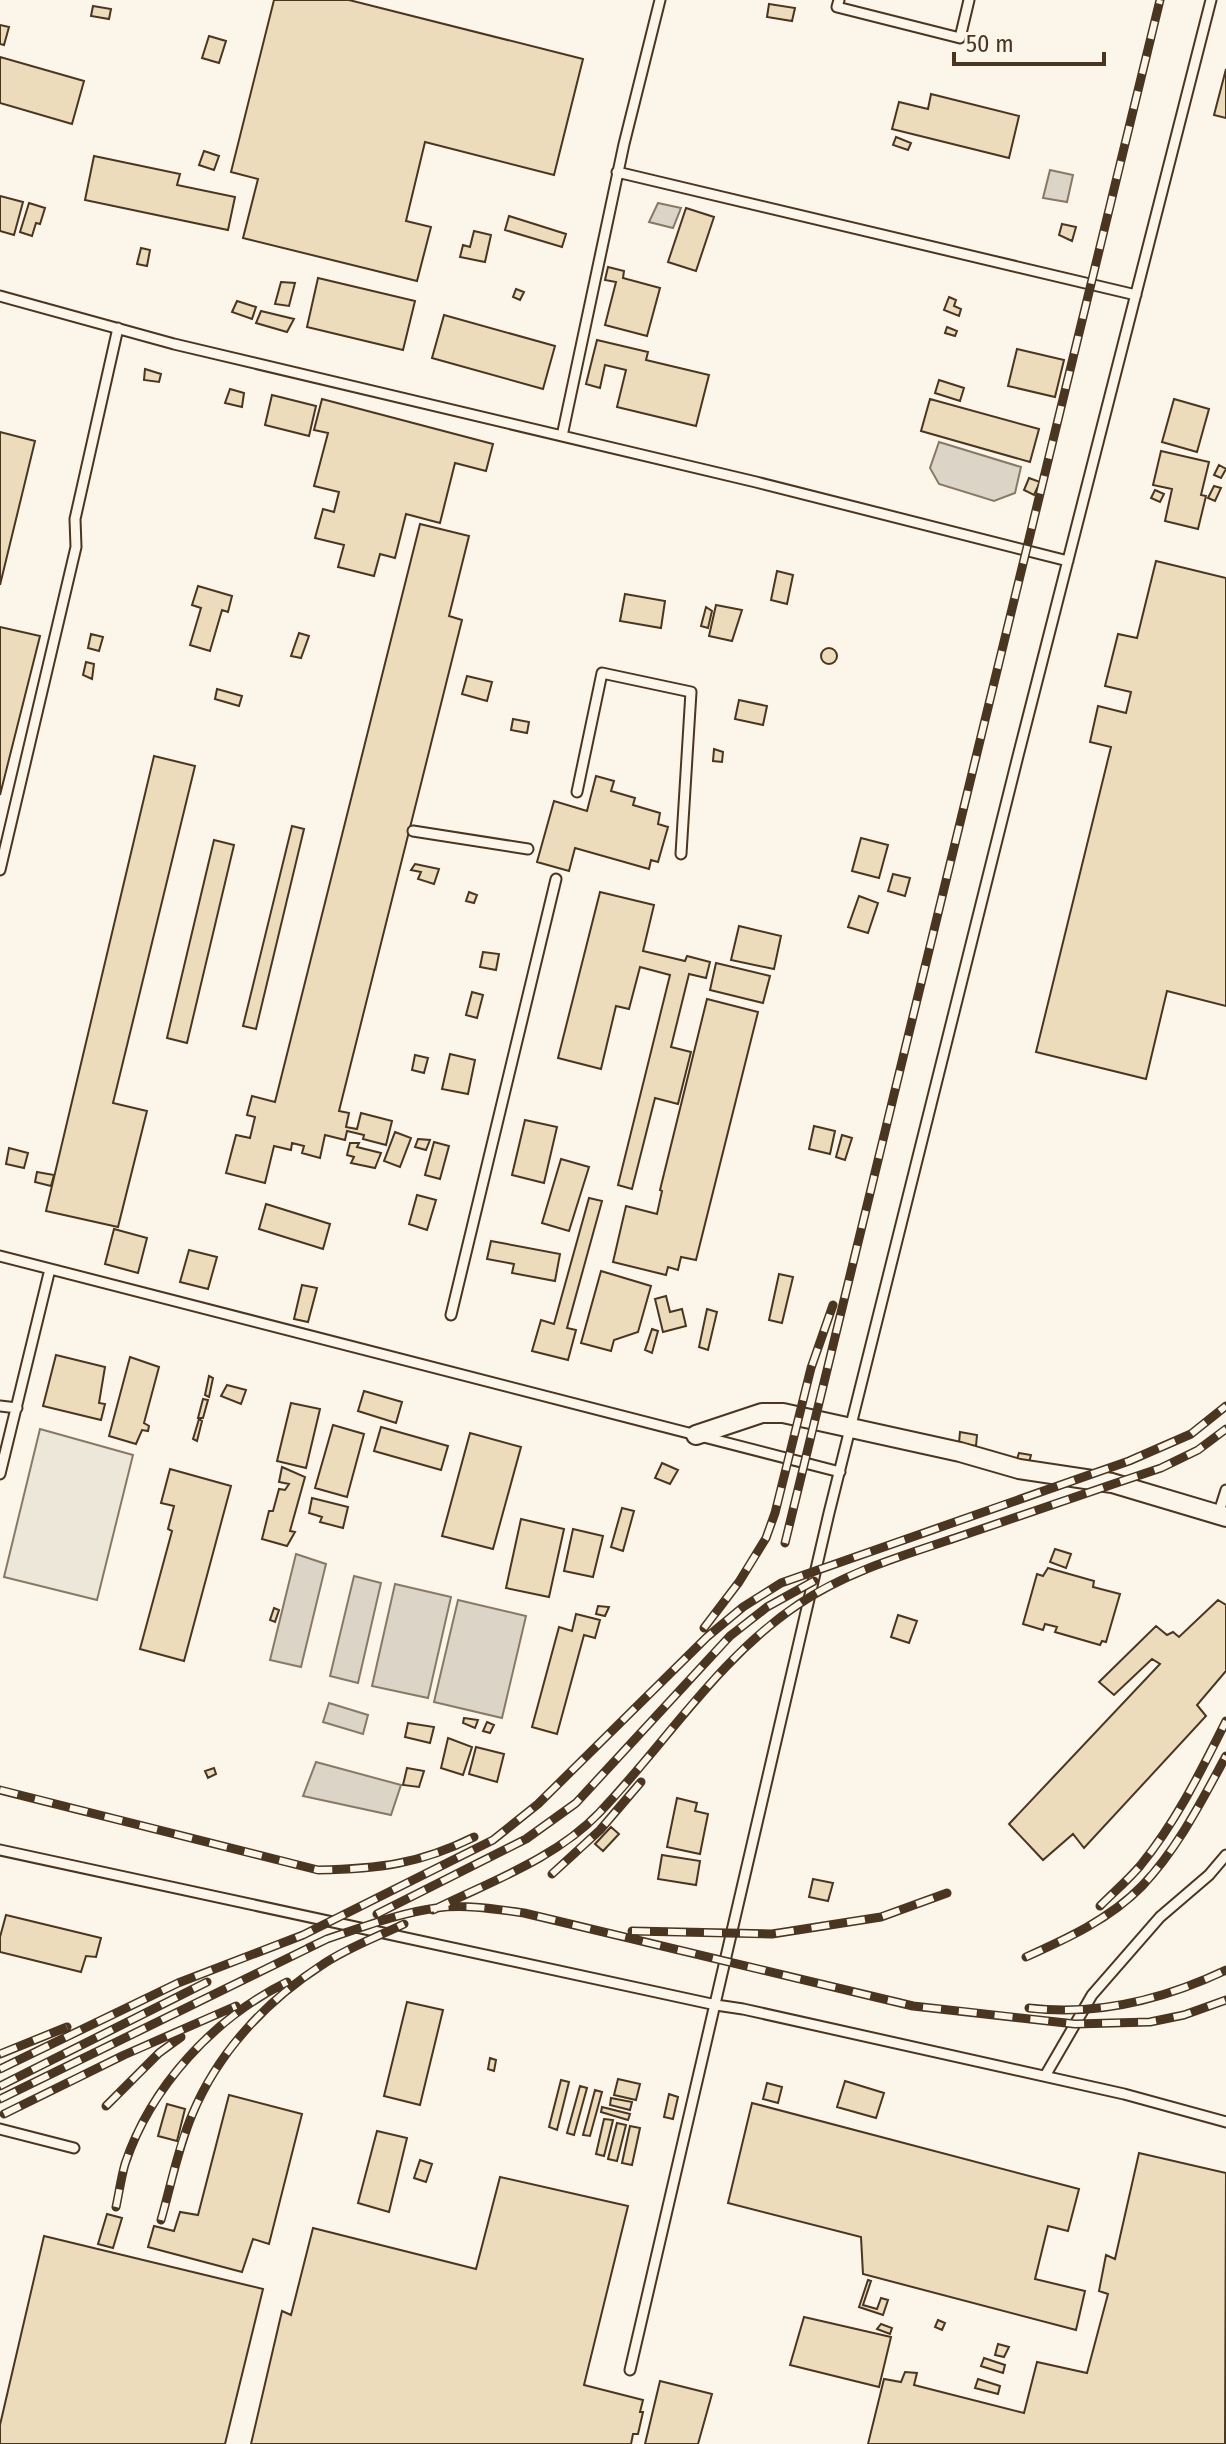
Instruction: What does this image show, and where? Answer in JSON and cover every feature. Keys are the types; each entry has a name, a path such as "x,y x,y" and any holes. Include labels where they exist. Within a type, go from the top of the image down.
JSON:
{"street":[{"path":"696,1435 762,1413 783,1413 960,1452 1019,1469 1112,1483 1222,1516"}],"lane":[{"path":"562,436 617,172 660,0"},
{"path":"839,0 837,7 960,38 969,0"},
{"path":"630,2370 850,1428 1211,0"},
{"path":"617,172 1136,295"},
{"path":"0,296 174,344 756,482 1068,561"},
{"path":"0,870 76,547 75,519 118,328"},
{"path":"577,792 602,673 691,692 681,854"},
{"path":"413,831 528,849"},
{"path":"451,1315 556,879"},
{"path":"0,1256 840,1472"},
{"path":"0,1474 50,1269"},
{"path":"0,1406 17,1408"},
{"path":"1222,1516 1226,1490"},
{"path":"0,1850 1045,2076 1226,2122"},
{"path":"1045,2076 1092,1995 1160,1917 1209,1875 1226,1855"},
{"path":"0,2129 74,2148"}],"shaded area":[{"path":"1050,170 1073,175 1067,202 1043,198"},
{"path":"658,203 681,208 673,228 649,222"},
{"path":"939,442 1021,467 1015,493 994,501 939,484 930,468"},
{"path":"40,1429 133,1455 97,1600 4,1577"},
{"path":"296,1554 326,1564 301,1667 270,1660"},
{"path":"354,1576 381,1583 358,1683 330,1676"},
{"path":"395,1584 451,1597 428,1698 372,1686"},
{"path":"458,1600 526,1616 502,1718 434,1702"},
{"path":"329,1703 368,1715 363,1734 323,1722"},
{"path":"316,1762 401,1785 391,1815 303,1796"}],"building":[{"path":"274,0 349,0 583,59 554,175 425,142 406,221 431,227 417,281 243,238 258,179 231,172"},
{"path":"769,4 795,8 792,21 767,17"},
{"path":"93,6 111,9 109,19 91,16"},
{"path":"0,25 9,27 4,45 0,44"},
{"path":"209,36 226,41 219,63 202,58"},
{"path":"0,57 84,81 72,124 0,103"},
{"path":"1226,69 1226,118 1214,115"},
{"path":"931,94 1019,116 1009,158 892,129 899,102 928,109"},
{"path":"896,137 911,143 908,150 893,145"},
{"path":"204,151 219,156 214,170 199,165"},
{"path":"94,156 180,174 177,185 235,197 228,230 85,200"},
{"path":"0,196 23,202 14,235 0,231"},
{"path":"29,203 45,208 32,236 20,232"},
{"path":"686,208 714,217 696,271 668,262"},
{"path":"509,216 566,234 562,247 505,230"},
{"path":"1062,224 1076,227 1072,241 1059,235"},
{"path":"474,231 491,235 485,262 460,257 463,245 470,247"},
{"path":"141,248 150,250 147,266 137,264"},
{"path":"608,267 624,271 623,278 660,288 647,336 605,325 616,282 605,280"},
{"path":"318,278 415,301 403,350 307,327"},
{"path":"281,282 295,283 289,306 275,304"},
{"path":"516,289 524,292 520,300 513,297"},
{"path":"949,297 956,300 954,306 961,309 959,316 944,310"},
{"path":"237,301 256,307 252,319 232,312"},
{"path":"261,311 294,319 287,332 256,323"},
{"path":"444,315 555,346 543,389 432,358"},
{"path":"947,327 957,331 955,336 945,333"},
{"path":"597,340 648,352 646,360 709,375 696,426 617,407 626,370 605,365 600,388 586,384"},
{"path":"1017,349 1064,360 1055,397 1008,386"},
{"path":"145,369 161,374 159,382 144,380"},
{"path":"939,380 964,388 960,401 935,393"},
{"path":"230,389 244,393 242,407 225,403"},
{"path":"272,395 316,406 309,436 265,425"},
{"path":"322,399 493,444 486,471 455,463 440,523 406,514 395,558 380,554 374,576 338,567 344,545 315,538 323,509 334,512 339,492 314,486 328,433 314,430"},
{"path":"930,399 1039,429 1030,462 921,431"},
{"path":"1174,399 1209,409 1197,452 1162,442"},
{"path":"0,432 35,441 0,585"},
{"path":"1161,451 1209,462 1201,495 1206,496 1198,529 1165,521 1172,489 1153,485"},
{"path":"1219,465 1226,469 1221,478 1214,475"},
{"path":"1029,478 1040,482 1034,495 1024,490"},
{"path":"1214,486 1221,488 1215,501 1208,498"},
{"path":"1155,490 1164,494 1160,502 1151,498"},
{"path":"420,524 469,536 449,616 462,620 339,1111 349,1113 346,1127 357,1129 361,1113 392,1121 386,1145 347,1131 345,1140 325,1135 320,1158 302,1153 304,1146 292,1143 291,1150 274,1146 265,1183 226,1173 236,1135 250,1138 255,1117 247,1115 252,1096 275,1102"},
{"path":"1156,561 1226,578 1226,1006 1167,991 1146,1079 1036,1052 1111,747 1090,742 1098,706 1126,713 1131,692 1105,686 1118,634 1137,638"},
{"path":"777,571 793,575 787,604 771,600"},
{"path":"198,586 232,596 228,612 222,610 210,651 190,645 201,608 192,605"},
{"path":"625,594 665,601 661,628 620,621"},
{"path":"716,605 742,610 732,641 709,636"},
{"path":"706,607 712,611 708,628 701,626"},
{"path":"0,627 40,636 0,795"},
{"path":"299,633 309,636 301,658 291,656"},
{"path":"91,634 103,637 99,651 88,648"},
{"path":"829,648 837,656 829,664 821,656"},
{"path":"86,662 94,664 92,679 83,675"},
{"path":"467,676 492,682 487,701 462,694"},
{"path":"217,689 242,696 239,706 215,699"},
{"path":"739,700 767,706 763,725 735,719"},
{"path":"513,719 529,722 527,733 511,730"},
{"path":"714,749 723,752 722,762 713,761"},
{"path":"154,756 195,766 113,1103 147,1111 118,1227 46,1211"},
{"path":"596,776 614,781 611,791 635,798 633,805 660,813 658,824 668,827 658,862 651,860 649,869 575,848 569,871 537,862 554,801 587,811"},
{"path":"292,826 304,829 256,1029 243,1026"},
{"path":"861,838 888,845 879,878 852,871"},
{"path":"214,840 234,845 187,1043 167,1038"},
{"path":"415,864 439,869 434,884 418,879 421,872 411,870"},
{"path":"893,874 910,878 905,896 888,891"},
{"path":"469,892 477,895 474,903 466,901"},
{"path":"600,892 654,905 643,951 685,961 687,956 710,962 706,978 689,974 671,1047 691,1052 678,1104 655,1098 632,1189 618,1185 670,975 640,967 629,1009 616,1006 601,1069 558,1058"},
{"path":"859,896 878,903 868,933 848,927"},
{"path":"739,926 781,936 774,969 731,960"},
{"path":"483,952 499,954 496,970 480,967"},
{"path":"716,963 770,976 763,1003 710,990"},
{"path":"472,992 483,995 477,1018 466,1015"},
{"path":"707,999 758,1012 696,1260 681,1257 678,1270 668,1267 666,1275 613,1262 626,1206 657,1214 660,1190"},
{"path":"450,1054 475,1060 468,1094 442,1089"},
{"path":"415,1055 428,1058 424,1073 412,1070"},
{"path":"525,1120 557,1127 544,1183 512,1175"},
{"path":"814,1126 835,1131 830,1154 809,1149"},
{"path":"395,1132 411,1138 400,1167 384,1161"},
{"path":"842,1135 852,1138 845,1160 836,1157"},
{"path":"418,1139 430,1140 426,1150 415,1147"},
{"path":"434,1142 449,1146 440,1179 425,1175"},
{"path":"350,1143 359,1143 357,1147 381,1153 375,1168 351,1163 354,1157 347,1155"},
{"path":"9,1148 28,1153 24,1168 6,1164"},
{"path":"561,1159 589,1167 569,1231 542,1223"},
{"path":"37,1172 54,1175 51,1186 35,1182"},
{"path":"417,1195 436,1200 427,1230 409,1224"},
{"path":"589,1198 602,1201 567,1328 576,1330 568,1360 532,1351 541,1320 554,1324"},
{"path":"266,1204 330,1224 323,1249 259,1229"},
{"path":"114,1229 147,1238 138,1273 105,1264"},
{"path":"491,1241 560,1254 555,1281 512,1273 514,1264 487,1259"},
{"path":"189,1250 217,1257 208,1289 180,1282"},
{"path":"601,1271 651,1286 638,1332 614,1340 611,1351 581,1343"},
{"path":"779,1274 793,1277 782,1323 769,1320"},
{"path":"302,1285 317,1288 308,1322 294,1319"},
{"path":"666,1296 670,1312 682,1309 686,1326 663,1332 655,1299"},
{"path":"707,1309 717,1312 708,1350 699,1347"},
{"path":"652,1329 658,1331 652,1353 645,1350"},
{"path":"56,1355 105,1367 99,1403 105,1404 101,1420 43,1406"},
{"path":"130,1357 159,1367 144,1423 149,1426 148,1431 142,1430 136,1444 109,1436"},
{"path":"209,1376 213,1378 209,1397 205,1395"},
{"path":"227,1385 246,1390 241,1404 221,1396"},
{"path":"364,1391 402,1402 396,1423 358,1411"},
{"path":"203,1399 208,1400 203,1418 198,1418"},
{"path":"291,1403 320,1409 306,1468 277,1461"},
{"path":"199,1419 202,1421 197,1441 193,1439"},
{"path":"333,1425 364,1434 347,1497 315,1488"},
{"path":"381,1427 448,1446 441,1470 374,1451"},
{"path":"960,1432 977,1435 976,1446 959,1443"},
{"path":"470,1433 521,1447 493,1549 442,1536"},
{"path":"1019,1453 1031,1455 1028,1466 1016,1462"},
{"path":"662,1463 678,1470 670,1484 655,1478"},
{"path":"282,1467 305,1477 290,1531 295,1532 287,1546 262,1539 279,1489 285,1490 289,1484 279,1482"},
{"path":"170,1469 231,1486 184,1661 140,1649 172,1531 168,1529 174,1506 161,1503"},
{"path":"312,1498 348,1507 343,1528 320,1522 322,1517 309,1513"},
{"path":"622,1508 634,1511 623,1551 611,1547"},
{"path":"521,1519 564,1529 549,1597 506,1588"},
{"path":"573,1529 603,1536 593,1577 564,1571"},
{"path":"1055,1549 1071,1554 1066,1568 1050,1562"},
{"path":"1048,1568 1094,1581 1093,1587 1120,1594 1106,1642 1102,1641 1100,1645 1055,1632 1057,1627 1045,1624 1043,1630 1023,1624 1037,1574 1043,1576"},
{"path":"1218,1600 1226,1605 1226,1671 1197,1705 1206,1716 1084,1848 1073,1834 1043,1860 1009,1824 1160,1664 1152,1659 1114,1695 1099,1682 1156,1626 1167,1635 1173,1632 1179,1637"},
{"path":"598,1606 609,1607 605,1616 596,1614"},
{"path":"274,1608 279,1610 275,1622 270,1620"},
{"path":"576,1614 600,1620 595,1638 584,1635 557,1734 532,1727 559,1627 572,1631"},
{"path":"898,1615 917,1621 909,1643 891,1637"},
{"path":"464,1718 478,1720 475,1728 463,1723"},
{"path":"487,1722 494,1725 490,1733 483,1731"},
{"path":"408,1723 434,1727 430,1743 405,1737"},
{"path":"448,1738 472,1747 463,1775 441,1768"},
{"path":"476,1747 504,1754 497,1782 469,1774"},
{"path":"214,1768 216,1774 208,1778 205,1771"},
{"path":"407,1768 424,1771 419,1787 403,1785"},
{"path":"677,1798 697,1803 695,1811 708,1814 700,1854 667,1847"},
{"path":"611,1827 619,1834 603,1851 595,1844"},
{"path":"662,1855 700,1861 696,1885 658,1879"},
{"path":"813,1879 833,1883 828,1901 809,1897"},
{"path":"6,1915 101,1938 96,1957 86,1956 81,1972 0,1952 0,1937"},
{"path":"407,2002 443,2010 420,2105 384,2096"},
{"path":"490,2058 496,2060 494,2071 488,2069"},
{"path":"618,2079 640,2084 636,2100 614,2095"},
{"path":"561,2080 569,2082 557,2130 549,2127"},
{"path":"845,2081 884,2093 876,2118 837,2107"},
{"path":"767,2083 782,2087 778,2103 763,2099"},
{"path":"580,2086 587,2088 574,2135 567,2133"},
{"path":"595,2090 602,2092 590,2136 583,2135"},
{"path":"669,2094 678,2097 673,2119 664,2117"},
{"path":"229,2095 302,2114 269,2244 253,2239 242,2272 148,2247 154,2226 174,2231 180,2212 198,2215"},
{"path":"611,2098 632,2102 630,2110 610,2105"},
{"path":"752,2103 1079,2189 1068,2231 1048,2226 1035,2279 1085,2291 1076,2330 863,2274 861,2237 728,2203"},
{"path":"167,2104 185,2109 177,2141 158,2136"},
{"path":"602,2107 630,2114 628,2120 601,2112"},
{"path":"604,2119 613,2120 604,2156 596,2154"},
{"path":"617,2123 626,2125 617,2161 608,2159"},
{"path":"630,2126 640,2128 632,2165 622,2163"},
{"path":"377,2131 407,2138 389,2212 358,2203"},
{"path":"1139,2153 1226,2173 1225,2444 868,2444 884,2379 901,2382 905,2372 917,2373 914,2385 1024,2413 1037,2362 1087,2373 1108,2294 1099,2291 1106,2255 1115,2259"},
{"path":"420,2160 432,2164 426,2182 414,2178"},
{"path":"500,2177 628,2206 584,2385 643,2400 638,2434 633,2434 631,2444 251,2444 282,2311 291,2315 313,2228 476,2269"},
{"path":"107,2214 122,2218 113,2248 98,2244"},
{"path":"44,2236 263,2289 225,2444 0,2444 0,2425"},
{"path":"868,2280 871,2281 863,2305 877,2309 881,2298 888,2300 883,2315 859,2307"},
{"path":"804,2317 891,2337 879,2387 790,2365"},
{"path":"938,2320 945,2323 942,2330 935,2327"},
{"path":"881,2324 892,2328 890,2334 877,2329"},
{"path":"998,2344 1009,2347 1004,2357 995,2355"},
{"path":"984,2358 1005,2365 1003,2373 981,2366"},
{"path":"978,2379 1000,2386 998,2394 975,2388"},
{"path":"660,2381 712,2394 698,2444 645,2444"}],"railway":[{"path":"785,1543 1160,0"},
{"path":"704,1628 739,1582 766,1538 811,1368 833,1305"},
{"path":"0,2069 178,1983 303,1935 493,1840 538,1804 707,1637 743,1607 781,1583 1129,1461 1191,1434 1226,1406"},
{"path":"433,1910 542,1857 582,1829 624,1786 718,1675 770,1626 817,1593 895,1558 1161,1468 1198,1450 1226,1429"},
{"path":"377,1914 526,1839 576,1803 730,1636 767,1607 814,1581"},
{"path":"1100,1906 1140,1866 1165,1832 1226,1721"},
{"path":"1026,1957 1102,1918 1142,1886 1178,1840 1226,1756"},
{"path":"552,1874 600,1830 641,1782"},
{"path":"0,1790 318,1870 360,1868 417,1859 474,1837"},
{"path":"632,1931 772,1934 881,1917 947,1893"},
{"path":"327,1939 422,1910 480,1908 524,1913 913,2006 1075,2024 1150,2022 1184,2015 1226,2000"},
{"path":"161,2220 192,2115 215,2070 230,2049 263,2012 301,1979 352,1948 404,1924"},
{"path":"0,2099 327,1939 308,1948"},
{"path":"1029,2008 1080,2010 1130,2003 1179,1989 1226,1970"},
{"path":"0,2086 207,1982"},
{"path":"116,2207 125,2164 136,2135 168,2082 211,2035 260,1997 287,1982"},
{"path":"4,2114 124,2055 236,2006"},
{"path":"0,2054 67,2027"},
{"path":"106,2106 159,2053 181,2037"}]}
